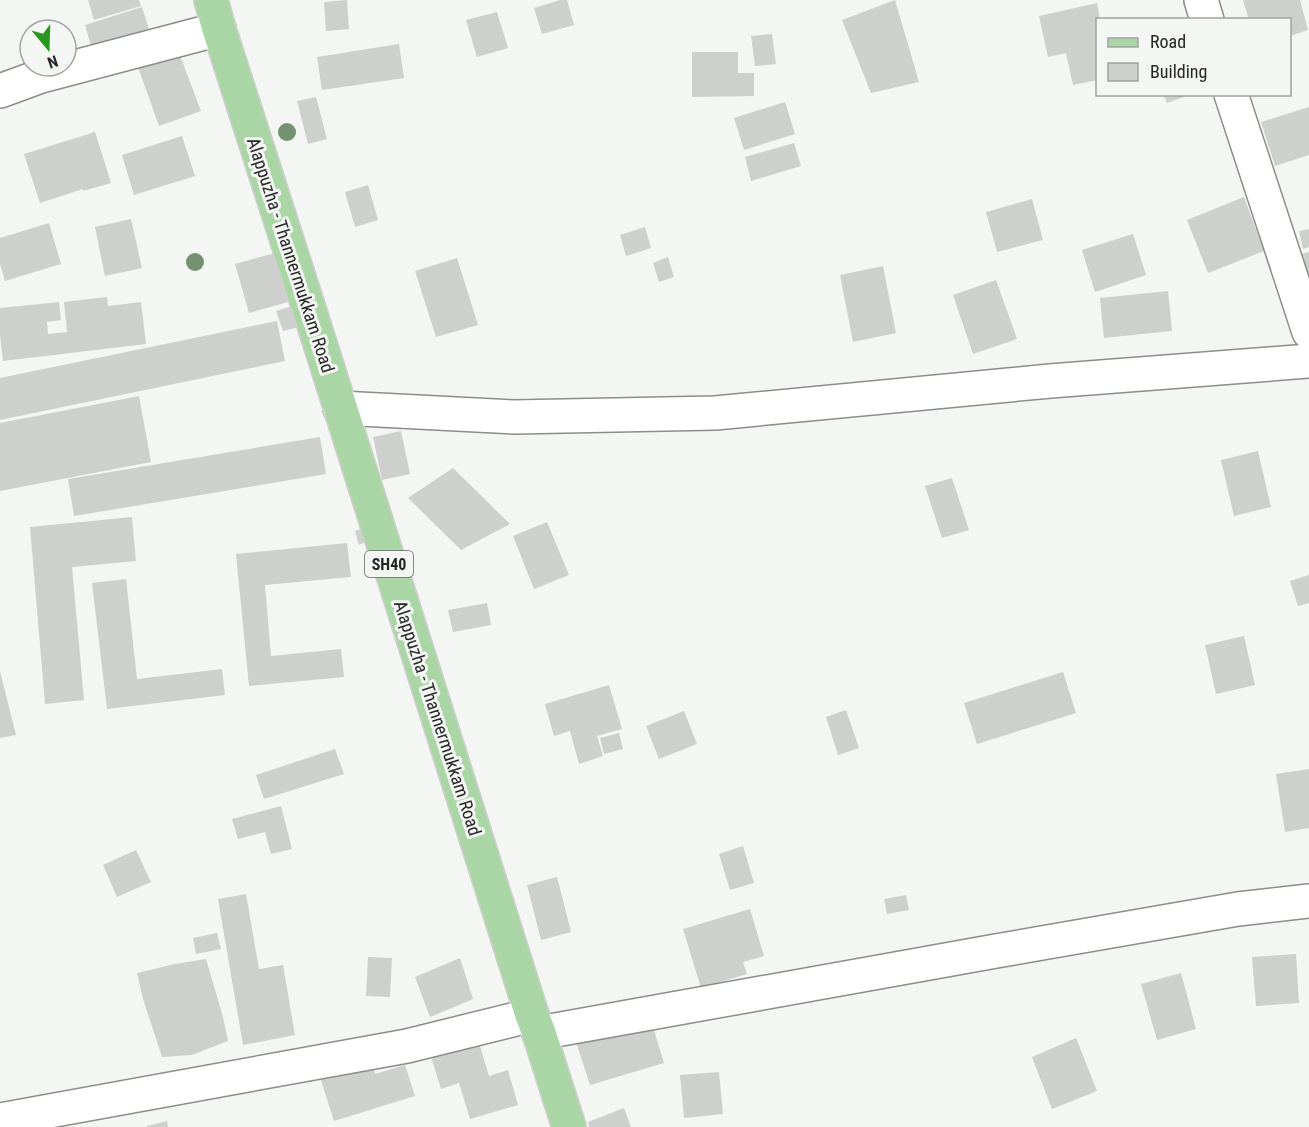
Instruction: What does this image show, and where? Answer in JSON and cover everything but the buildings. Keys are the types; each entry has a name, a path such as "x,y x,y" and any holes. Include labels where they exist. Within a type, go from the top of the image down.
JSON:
{"main road":[{"name":"Alappuzha - Thannermukkam Road","path":"215,14 569,1127"}],"street":[{"path":"1201,0 1206,18"},
{"path":"0,91 215,14"},
{"path":"1232,96 1309,332"},
{"path":"340,408 514,417 715,413 1050,381 1309,361"},
{"path":"0,1120 536,1024 1238,909 1309,901"}]}
